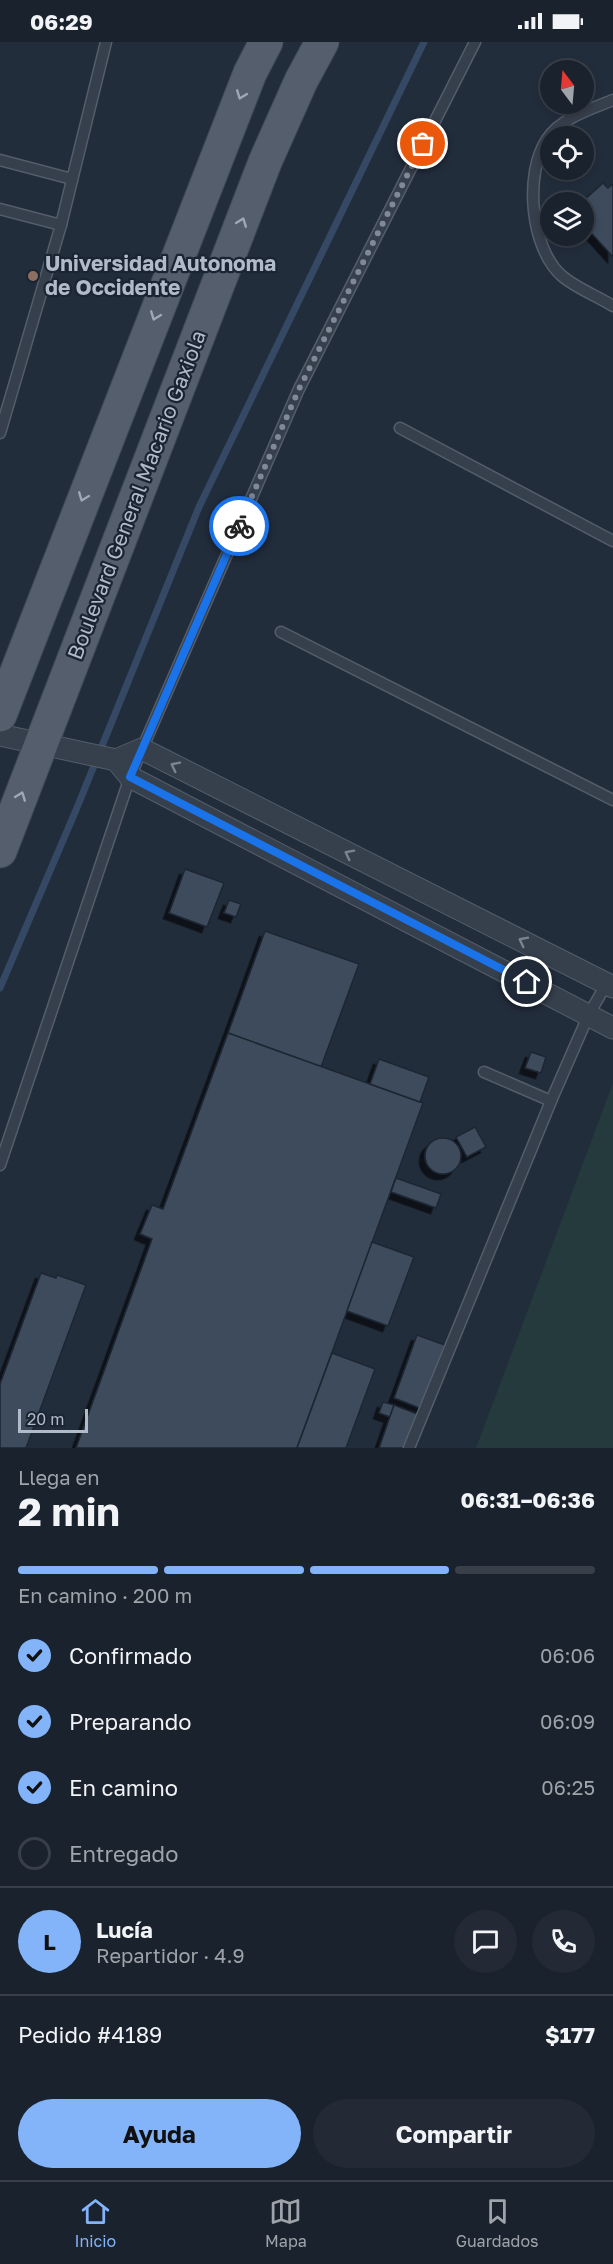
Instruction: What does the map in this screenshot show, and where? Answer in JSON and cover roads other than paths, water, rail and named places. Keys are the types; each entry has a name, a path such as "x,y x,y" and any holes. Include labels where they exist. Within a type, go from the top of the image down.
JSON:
{"main road":[{"path":"0,715 242,94 266,42"},
{"name":"Boulevard General Macario Gaxiola","path":"0,851 54,746 265,162 301,81 322,42"}],"street":[{"path":"0,735 112,760 130,777 613,1028"},
{"path":"112,760 142,749 610,985"}],"lane":[{"path":"0,433 61,225 106,42"},
{"path":"0,1165 130,777 299,389 475,42"},
{"path":"613,100 566,121 547,137 536,161 532,190 536,225 548,256 561,275 613,306"},
{"path":"0,160 72,179"},
{"path":"0,209 61,225"},
{"path":"400,428 613,541"},
{"path":"281,632 613,800"},
{"path":"409,1448 551,1101 589,1014 610,985"},
{"path":"484,1072 551,1101"}],"waterway":[{"path":"0,988 76,810 199,507 424,42"}],"place":[{"name":"Universidad Autonoma de Occidente","path":"33,276"}]}
